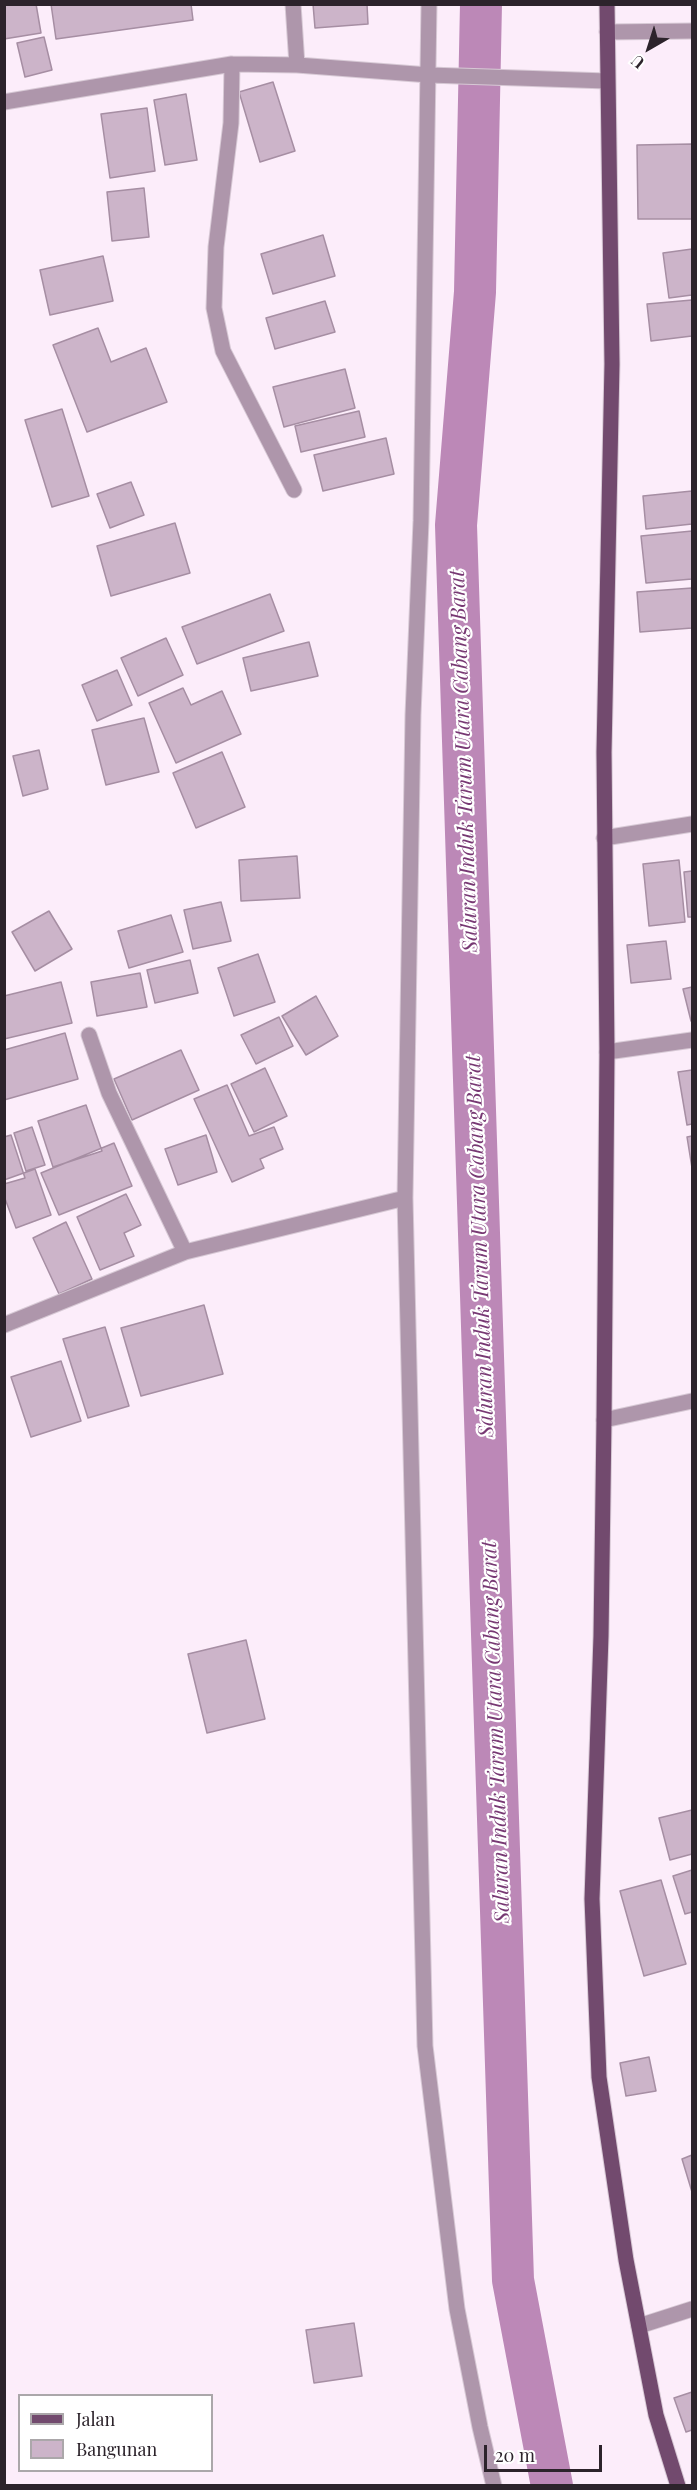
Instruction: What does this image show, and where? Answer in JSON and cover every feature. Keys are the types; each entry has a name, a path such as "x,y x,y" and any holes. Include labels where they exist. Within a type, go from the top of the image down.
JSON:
{"main road":[{"path":"607,4 612,364 604,838 607,1052 601,1636 592,1911 599,2077 626,2260 656,2415 678,2486"}],"street":[{"path":"293,4 297,65"},
{"path":"429,4 421,521 413,715 405,1198 425,2046 457,2309 494,2486"},
{"path":"607,32 693,31"},
{"path":"232,64 231,123 216,247 214,308 223,351 294,490"},
{"path":"4,102 232,64 297,65 458,77 607,81"},
{"path":"604,838 693,824"},
{"path":"89,1035 109,1093 184,1252"},
{"path":"607,1052 693,1040"},
{"path":"4,1325 184,1252 405,1198"},
{"path":"604,1420 693,1401"},
{"path":"639,2326 693,2309"}],"building":[{"path":"4,4 36,4 41,33 4,39"},
{"path":"51,4 191,4 193,20 56,39"},
{"path":"313,4 367,4 368,24 315,28"},
{"path":"44,37 52,70 25,77 17,43"},
{"path":"273,82 295,151 260,162 239,92"},
{"path":"186,94 197,160 165,165 154,100"},
{"path":"147,108 155,171 110,178 101,114"},
{"path":"692,144 692,219 638,219 637,145"},
{"path":"144,188 149,237 112,241 107,192"},
{"path":"323,235 335,276 273,294 261,254"},
{"path":"692,249 692,295 669,298 663,253"},
{"path":"103,256 113,301 50,315 40,270"},
{"path":"692,300 692,336 651,341 647,304"},
{"path":"325,301 335,332 275,349 266,318"},
{"path":"98,328 111,362 146,348 167,402 87,432 53,345"},
{"path":"345,369 355,408 284,427 273,387"},
{"path":"62,409 89,496 52,507 25,420"},
{"path":"359,411 365,437 301,452 295,426"},
{"path":"386,438 394,474 323,491 314,455"},
{"path":"131,482 144,515 110,528 97,494"},
{"path":"692,491 692,524 646,529 643,496"},
{"path":"175,523 190,573 111,596 97,546"},
{"path":"692,531 692,579 646,583 641,536"},
{"path":"692,588 692,628 640,632 637,592"},
{"path":"270,594 284,631 197,664 182,627"},
{"path":"166,638 183,675 138,696 121,658"},
{"path":"309,642 318,676 251,691 243,658"},
{"path":"117,670 132,705 97,721 82,685"},
{"path":"183,688 191,705 222,691 241,734 176,763 149,703"},
{"path":"144,718 159,772 106,785 92,730"},
{"path":"39,750 48,789 23,796 13,756"},
{"path":"222,752 245,807 196,828 173,773"},
{"path":"297,856 300,898 241,901 239,860"},
{"path":"679,860 685,922 649,926 643,864"},
{"path":"692,871 692,917 688,917 684,872"},
{"path":"221,902 231,941 193,949 184,910"},
{"path":"49,911 72,949 35,971 12,932"},
{"path":"171,915 183,952 129,968 118,931"},
{"path":"666,941 671,979 631,983 627,945"},
{"path":"258,954 275,1002 234,1016 218,968"},
{"path":"190,960 198,993 155,1003 147,970"},
{"path":"140,973 147,1007 97,1016 91,982"},
{"path":"61,982 72,1023 4,1039 4,996"},
{"path":"692,987 692,1021 691,1021 683,989"},
{"path":"316,996 338,1036 306,1055 282,1016"},
{"path":"279,1017 293,1046 256,1064 241,1035"},
{"path":"65,1033 78,1079 4,1100 4,1050"},
{"path":"181,1050 199,1090 132,1120 114,1079"},
{"path":"265,1068 287,1116 254,1132 231,1084"},
{"path":"692,1070 692,1124 687,1125 678,1072"},
{"path":"227,1085 249,1136 274,1127 283,1149 260,1159 264,1168 232,1182 194,1099"},
{"path":"86,1105 102,1151 53,1167 38,1121"},
{"path":"32,1127 45,1165 26,1171 14,1133"},
{"path":"11,1135 25,1178 4,1184 4,1137"},
{"path":"206,1135 217,1172 178,1185 165,1149"},
{"path":"692,1136 692,1168 687,1137"},
{"path":"114,1143 132,1186 59,1215 41,1173"},
{"path":"35,1169 51,1215 16,1228 4,1196 4,1180"},
{"path":"126,1194 141,1225 124,1233 134,1256 100,1270 77,1217"},
{"path":"66,1222 92,1279 59,1294 33,1238"},
{"path":"204,1305 223,1374 141,1396 121,1328"},
{"path":"105,1327 129,1406 88,1418 63,1339"},
{"path":"61,1361 81,1421 31,1437 11,1377"},
{"path":"246,1640 265,1719 207,1733 188,1654"},
{"path":"692,1810 692,1854 670,1860 659,1818"},
{"path":"692,1870 692,1912 685,1914 673,1876"},
{"path":"661,1880 686,1964 644,1976 620,1891"},
{"path":"649,2057 656,2091 626,2096 620,2063"},
{"path":"692,2155 692,2192 682,2159"},
{"path":"354,2323 362,2376 314,2383 306,2330"},
{"path":"692,2392 692,2430 686,2432 674,2398"}],"waterway":[{"name":"Saluran Induk Tarum Utara Cabang Barat","path":"481,4 475,292 456,525 513,2280 552,2486"}]}
